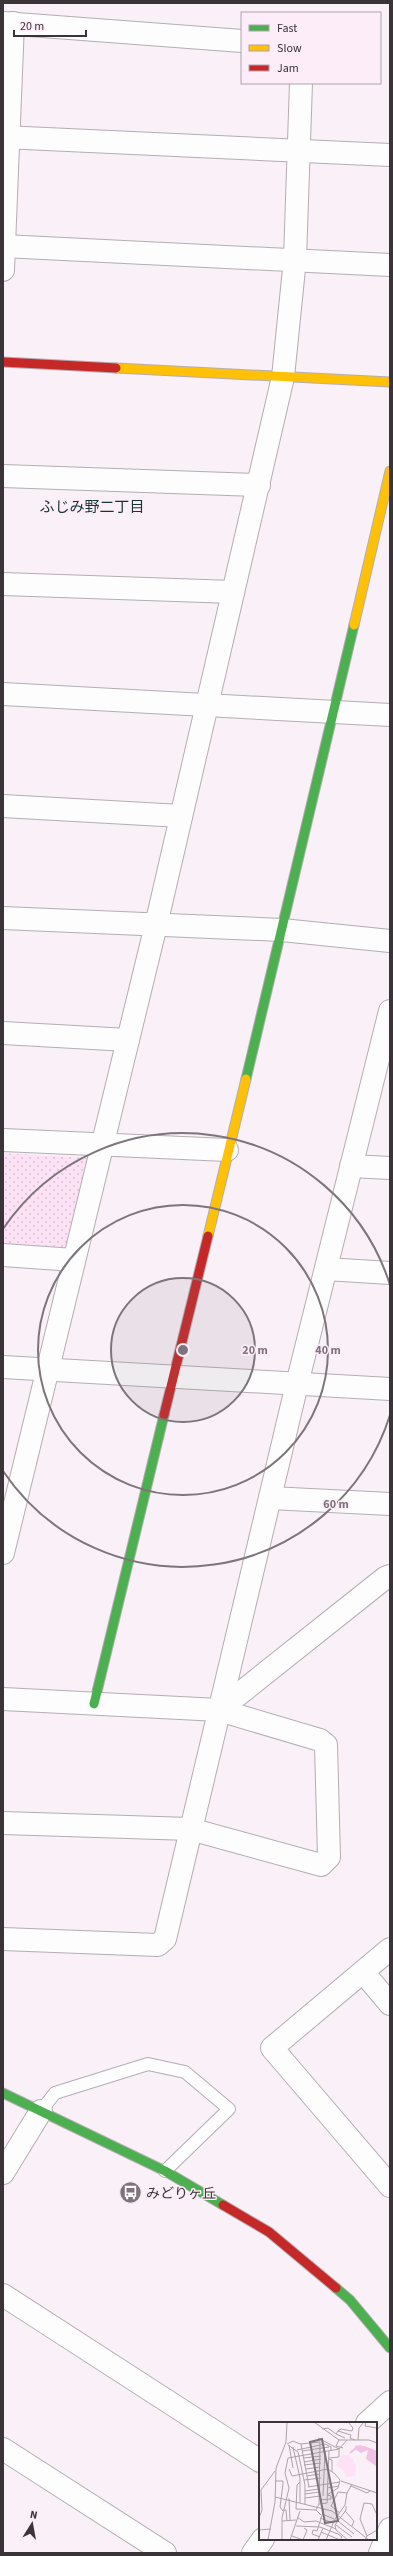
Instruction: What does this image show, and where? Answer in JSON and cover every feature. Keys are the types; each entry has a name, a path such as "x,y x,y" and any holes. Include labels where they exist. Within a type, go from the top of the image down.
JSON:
{"street":[{"path":"3,270 8,23 241,41"},
{"path":"3,1553 12,1479 47,1370 156,925 283,377 295,260 301,150 301,84"},
{"path":"6,137 390,155"},
{"path":"4,246 390,265"},
{"path":"3,362 390,382"},
{"path":"94,1704 227,1150 282,930 390,471"},
{"path":"3,476 259,485"},
{"path":"3,584 233,592"},
{"path":"3,694 334,710 390,715"},
{"path":"3,806 181,816"},
{"path":"3,918 282,930 390,941"},
{"path":"3,1939 158,1945 165,1939 297,1384 390,1011"},
{"path":"3,1033 128,1040"},
{"path":"3,1140 227,1150"},
{"path":"351,1166 390,1168"},
{"path":"3,1255 74,1260"},
{"path":"326,1269 390,1273"},
{"path":"3,1367 172,1378 390,1388"},
{"path":"270,1498 390,1504"},
{"path":"219,1710 385,1578 390,1576"},
{"path":"3,1699 219,1710 320,1740 326,1745 329,1857 321,1865 190,1829 3,1823"},
{"path":"390,1949 272,2048 390,2186"},
{"path":"362,1972 390,2004"},
{"path":"3,2093 166,2172 269,2232 350,2300 390,2348"},
{"path":"3,2173 41,2111"},
{"path":"3,2295 259,2460"},
{"path":"368,2422 390,2402"},
{"path":"3,2449 165,2553"},
{"path":"380,2553 390,2529"},
{"path":"253,2553 262,2540"}],"lane":[{"path":"41,2111 55,2093 148,2064 185,2072 229,2108 166,2172"}],"shaded area":[{"path":"3,1153 87,1158 90,1161 70,1242 63,1247 3,1245"}],"traffic: fast":[{"path":"246,1079 354,625"},
{"path":"94,1704 164,1415"},
{"path":"3,2093 165,2171 223,2205"},
{"path":"336,2288 350,2300 390,2348"}],"traffic: slow":[{"path":"116,368 390,382"},
{"path":"354,625 390,471"},
{"path":"208,1236 246,1079"}],"traffic: jam":[{"path":"3,362 116,368"},
{"path":"164,1415 208,1236"},
{"path":"223,2205 269,2232 336,2288"}],"place":[{"name":"みどりヶ丘","path":"131,2193"}],"district":[{"name":"ふじみ野二丁目","path":"92,507"}]}
